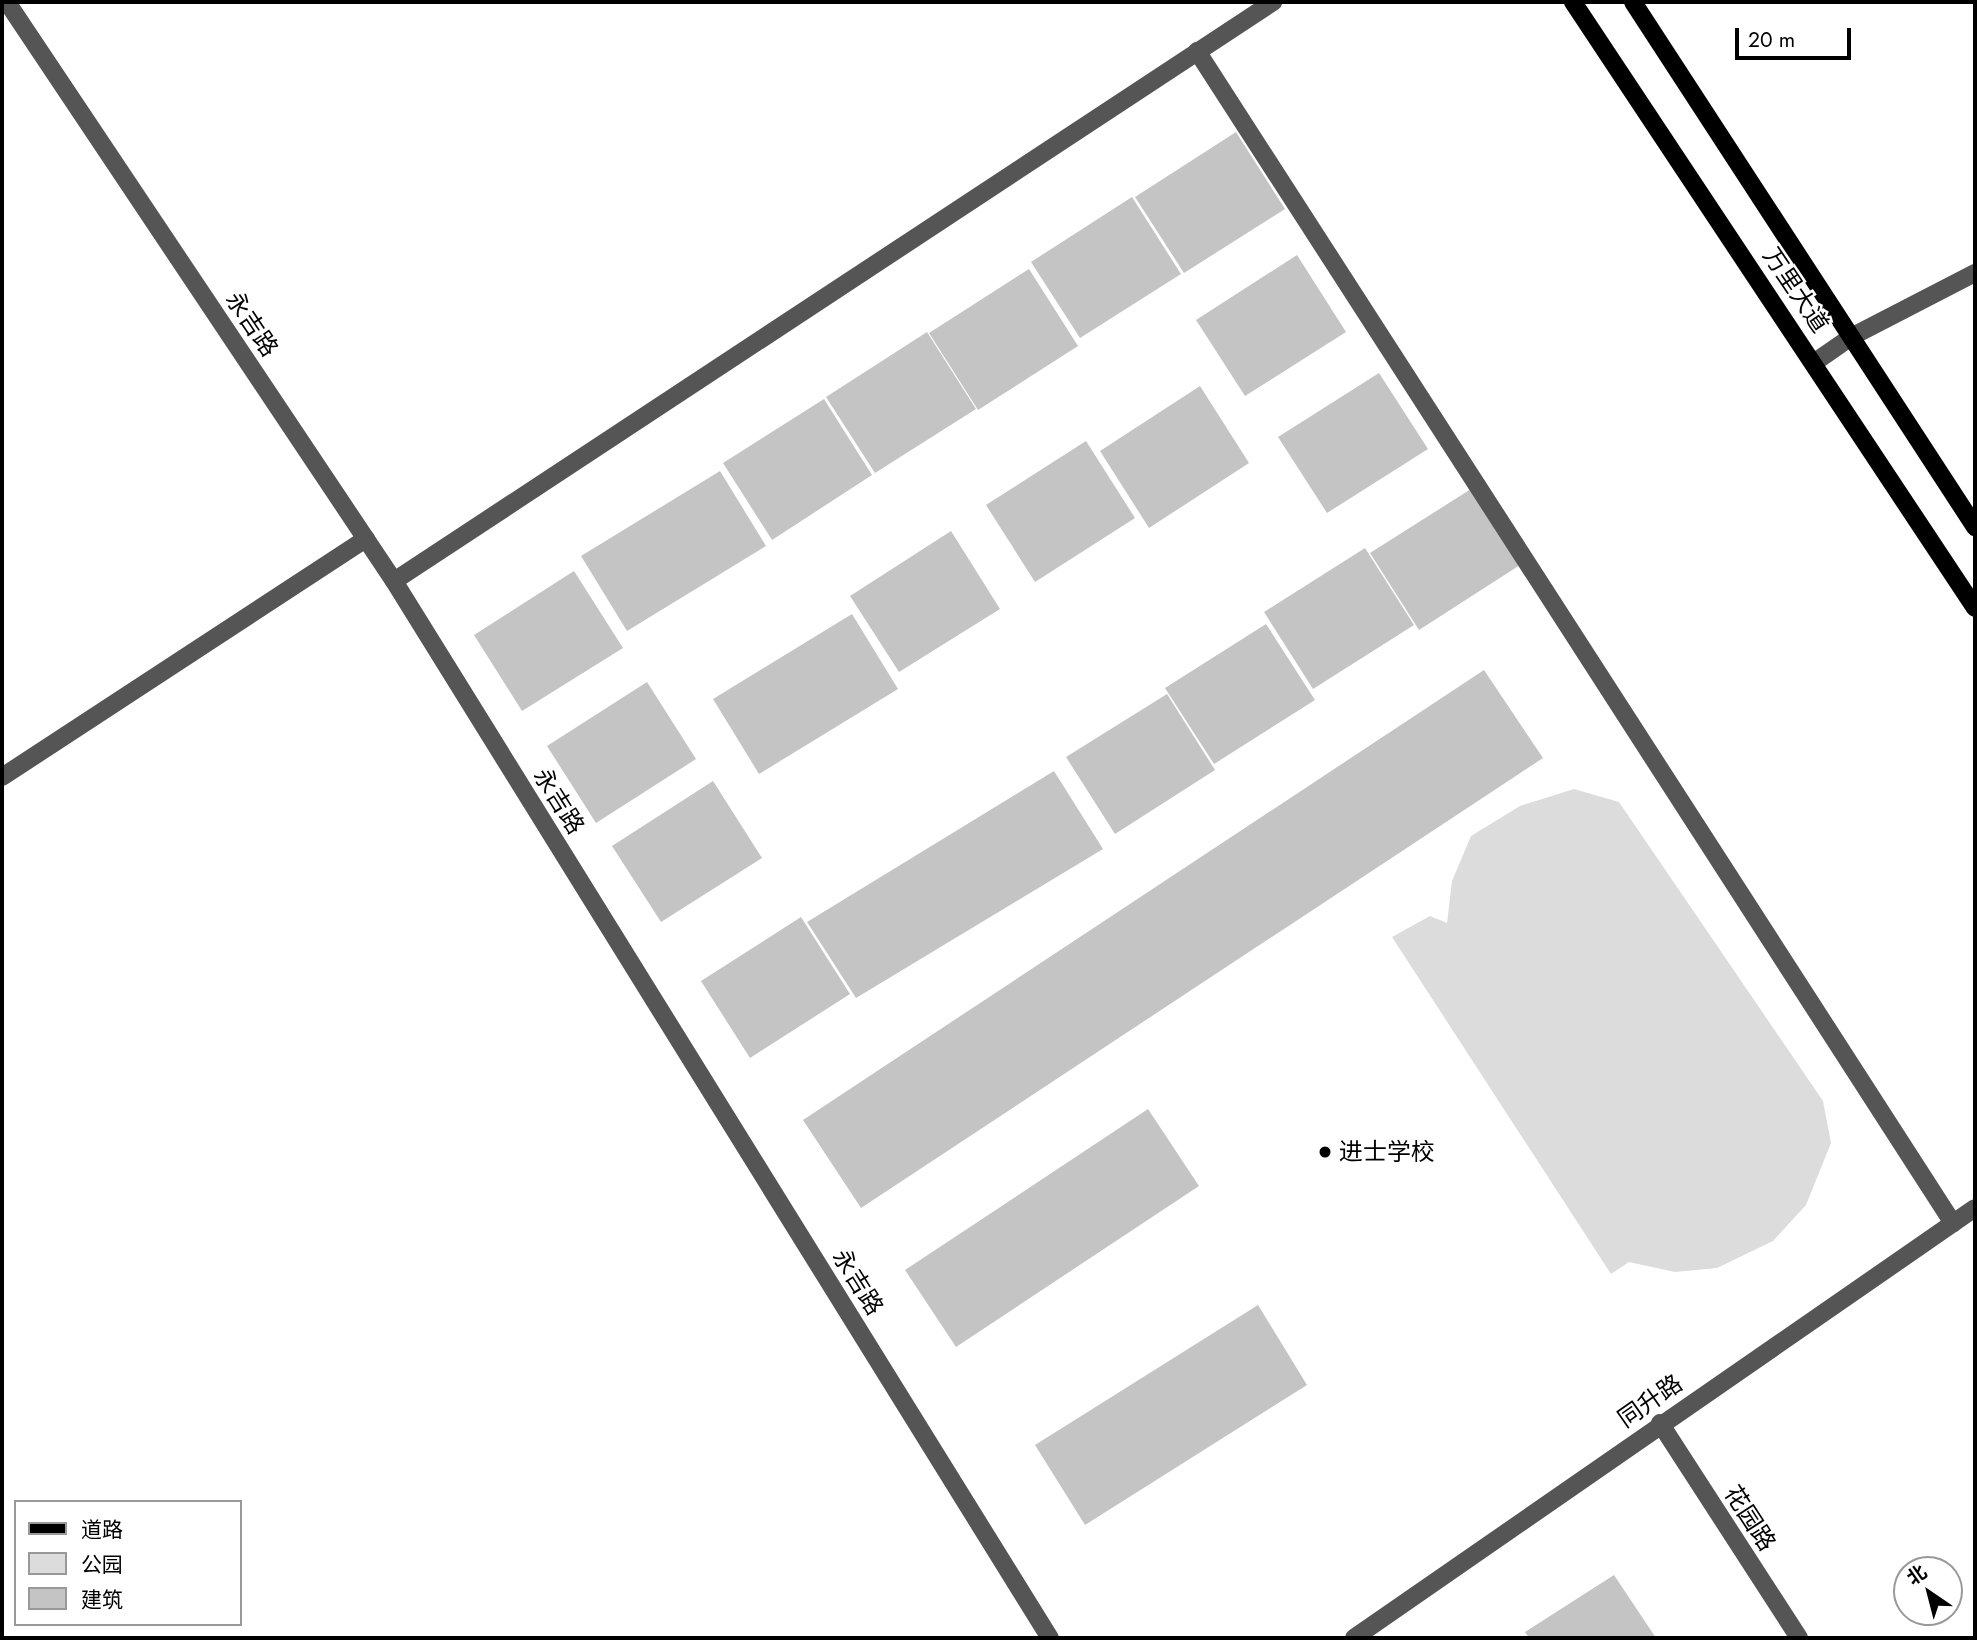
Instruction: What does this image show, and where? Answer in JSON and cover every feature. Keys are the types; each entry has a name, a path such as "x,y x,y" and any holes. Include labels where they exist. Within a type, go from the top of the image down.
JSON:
{"main road":[{"name":"万里大道","path":"1573,2 1815,362 1975,608"},
{"name":"万里大道","path":"1633,2 1975,527"}],"street":[{"name":"永吉路","path":"7,2 394,581 1050,1638"},
{"path":"394,581 1273,2"},
{"path":"1197,51 1953,1223"},
{"path":"1815,362 1851,337 1975,273"},
{"path":"2,777 366,539"},
{"name":"同升路","path":"1354,1638 1660,1423 1975,1208"},
{"name":"花园路","path":"1660,1423 1799,1638"}],"green space":[{"path":"1574,789 1619,802 1823,1101 1831,1143 1806,1205 1773,1241 1717,1268 1675,1272 1629,1262 1611,1274 1392,937 1430,916 1447,923 1452,881 1471,836 1520,806"}],"building":[{"path":"1236,132 1285,209 1184,273 1135,197"},
{"path":"1132,197 1181,274 1080,338 1031,262"},
{"path":"1297,255 1346,332 1245,396 1196,320"},
{"path":"1029,269 1078,346 978,410 929,333"},
{"path":"927,332 976,409 875,473 826,397"},
{"path":"1379,373 1428,449 1327,513 1278,437"},
{"path":"1200,386 1249,463 1149,528 1100,451"},
{"path":"824,399 872,475 772,540 723,463"},
{"path":"1086,441 1135,518 1035,582 986,505"},
{"path":"720,471 766,546 627,631 581,556"},
{"path":"1471,489 1520,565 1419,630 1370,553"},
{"path":"951,531 1000,609 899,672 850,596"},
{"path":"1365,548 1414,625 1313,689 1264,612"},
{"path":"574,571 623,648 522,711 474,635"},
{"path":"852,614 898,689 759,774 713,699"},
{"path":"1266,624 1315,700 1214,764 1165,688"},
{"path":"1484,670 1543,758 861,1208 803,1120"},
{"path":"647,682 696,759 596,823 547,746"},
{"path":"1167,694 1215,770 1115,834 1066,757"},
{"path":"1054,771 1103,849 856,998 807,922"},
{"path":"713,781 762,858 661,922 612,846"},
{"path":"801,917 850,994 750,1058 701,981"},
{"path":"1148,1109 1199,1186 956,1347 905,1270"},
{"path":"1258,1305 1307,1385 1085,1525 1035,1445"},
{"path":"1614,1575 1656,1638 1529,1638 1525,1632"}],"place":[{"name":"进士学校","path":"1325,1152"}]}
